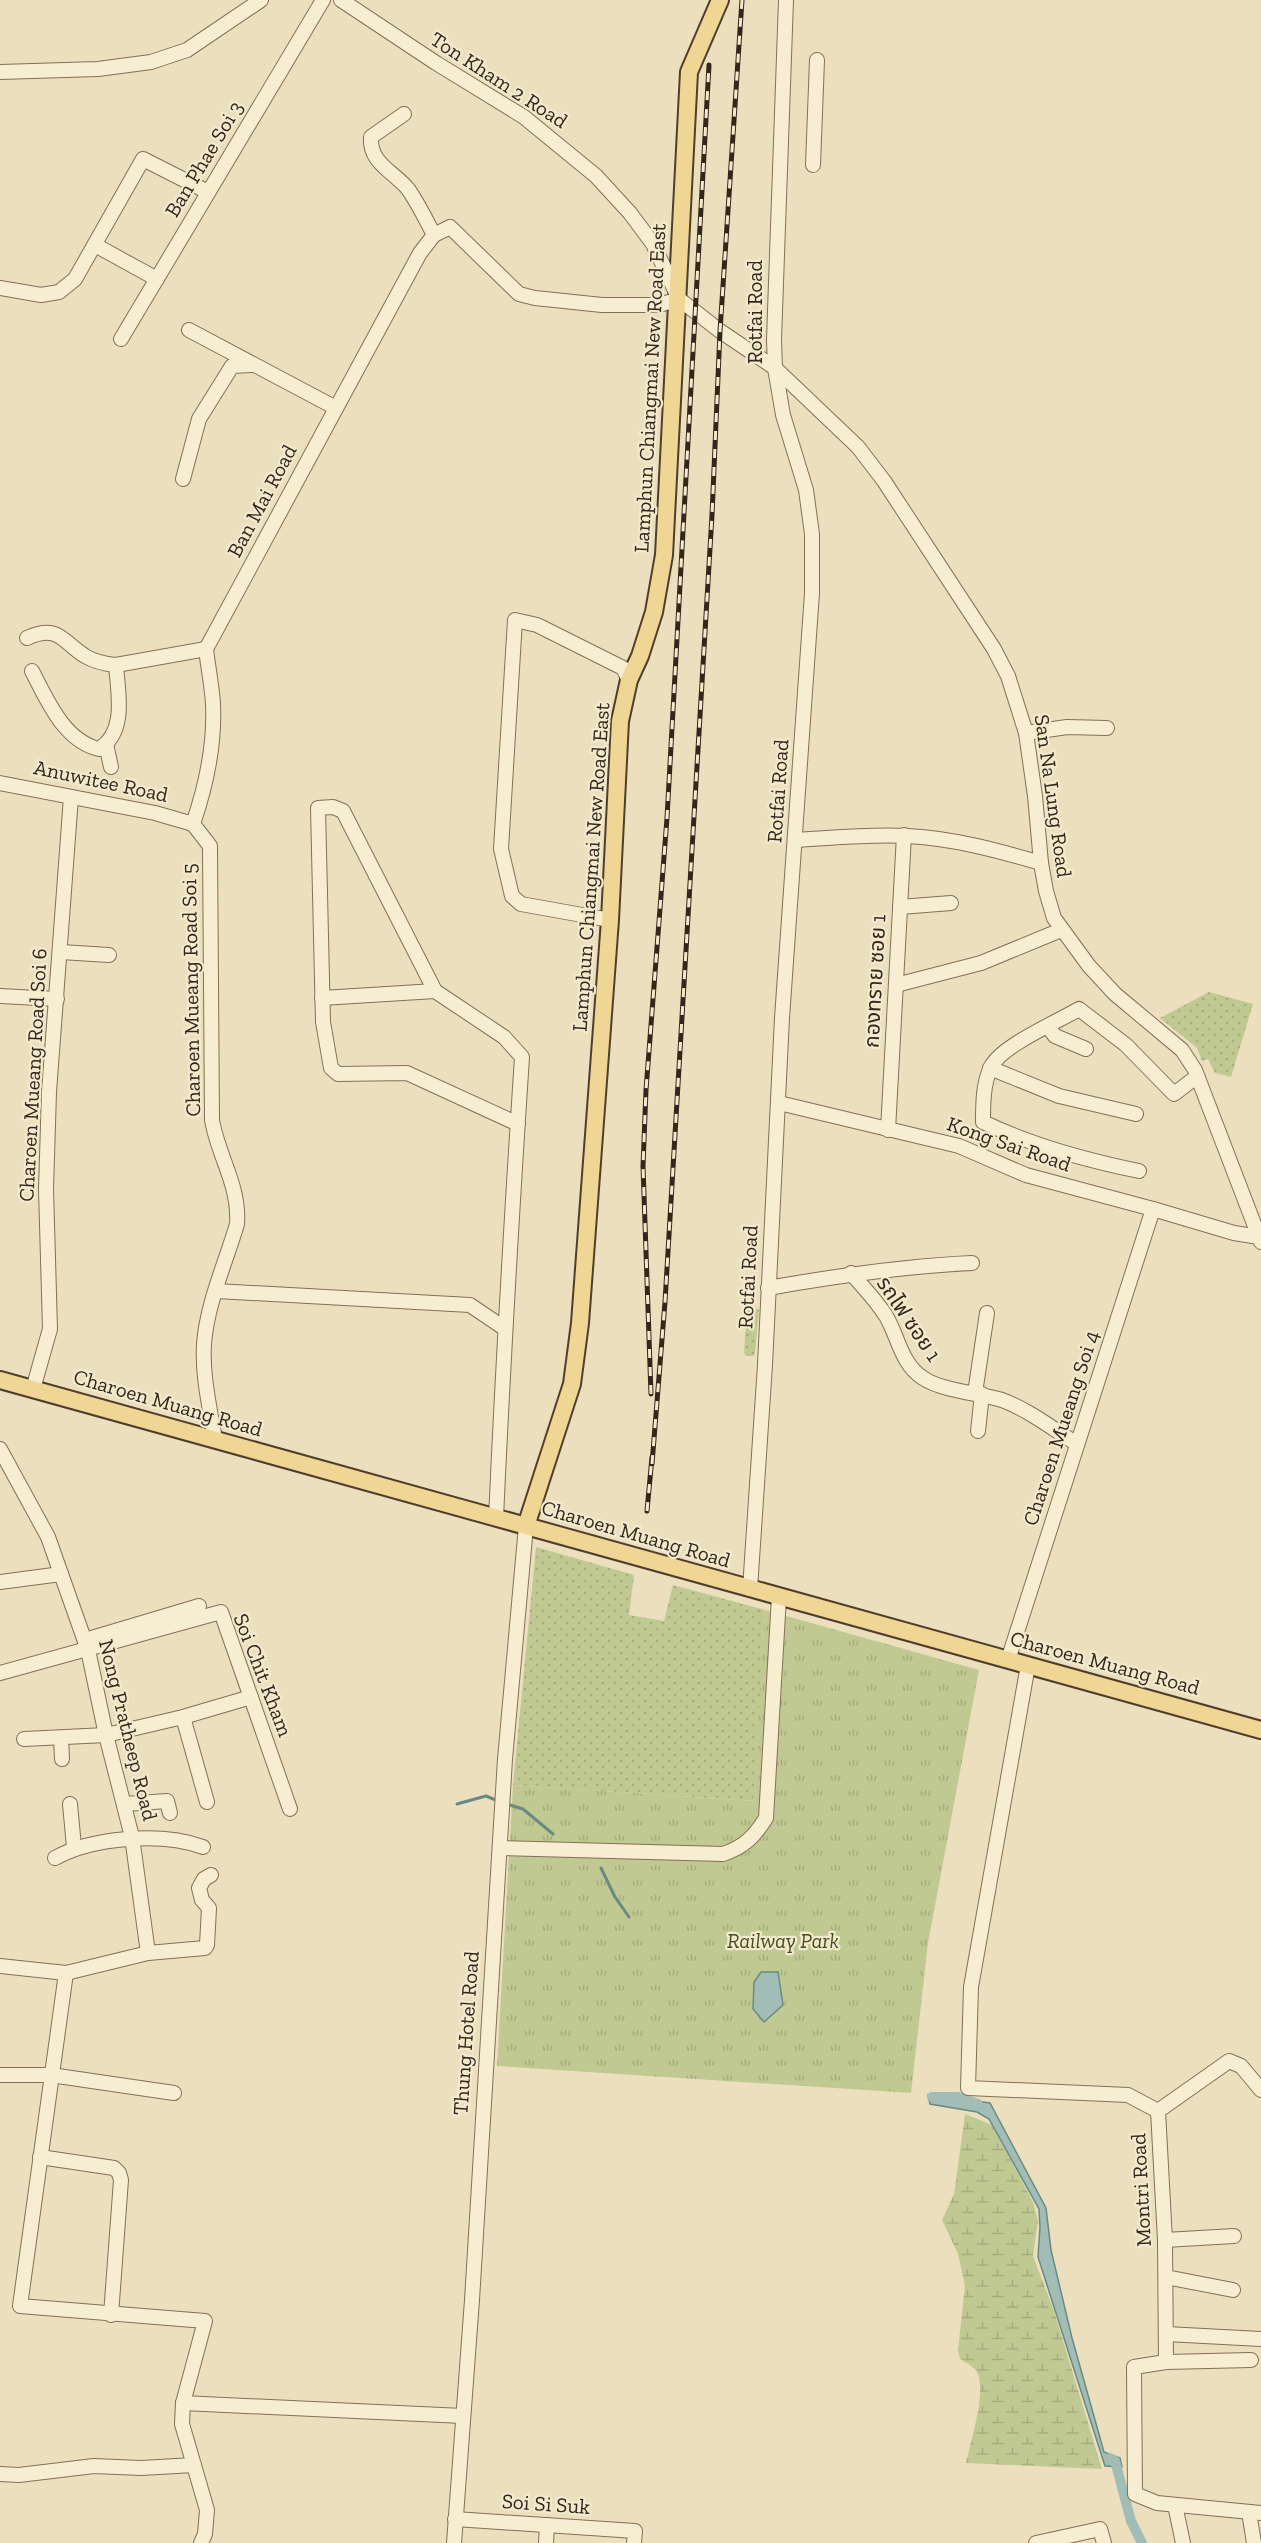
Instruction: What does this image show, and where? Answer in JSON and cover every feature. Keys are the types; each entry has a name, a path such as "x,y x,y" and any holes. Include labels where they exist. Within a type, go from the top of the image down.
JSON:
{"main road":[{"name":"Lamphun Chiangmai New Road East","path":"526,1526 572,1384 580,1323 610,920 618,742 623,701 654,612 664,555 689,72 720,0"},
{"name":"Charoen Muang Road","path":"0,1380 1261,1730"},
{"path":"499,1519 513,1517 533,1506 549,1534"}],"street":[{"path":"0,72 98,69 151,62 187,50 261,0"},
{"name":"Ban Phae Soi 3","path":"121,339 323,0"},
{"name":"Ton Kham 2 Road","path":"340,0 524,117 572,154 596,176 653,244 679,299"},
{"name":"Rotfai Road","path":"750,1589 758,1485 782,1018 812,593 812,534 806,490 783,415 775,368 775,288 786,0"},
{"path":"813,165 817,60"},
{"path":"404,114 371,137 370,147 376,162 408,190 434,235"},
{"path":"0,288 41,295 59,292 75,279 143,159 208,192"},
{"name":"Ban Mai Road","path":"206,649 420,253 434,235 450,227 519,294 535,298 602,305 659,305 679,299"},
{"path":"95,245 157,279"},
{"name":"San Na Lung Road","path":"679,299 775,368 858,447 884,481 994,649 1020,706 1035,796 1041,862 1054,918 1089,966 1115,994 1182,1050 1198,1078 1260,1240"},
{"path":"189,330 336,408"},
{"path":"183,479 197,424 205,407 232,366 253,365"},
{"path":"610,920 521,904 512,896 501,849 515,620 537,625 623,668 629,680"},
{"path":"27,638 41,632 59,635 84,655 101,663 116,665 206,649 213,703 213,735 200,802 193,824"},
{"path":"32,671 53,712 86,746 99,749 106,744 118,722 116,665"},
{"path":"1026,733 1067,727 1107,728"},
{"path":"106,744 111,767"},
{"name":"Anuwitee Road","path":"0,783 155,813 193,824"},
{"name":"Charoen Mueang Road Soi 6","path":"33,1389 50,1329 46,1189 50,1070 61,952 71,797"},
{"path":"499,1519 504,1328 518,1124 522,1057 504,1037 435,991 343,811 333,807 318,808 323,1022 331,1068 338,1074 407,1073 518,1124"},
{"name":"Charoen Mueang Road Soi 5","path":"193,824 210,846 212,1120 233,1184 238,1209 237,1224 206,1327 204,1361 215,1440"},
{"path":"795,840 904,835 986,847 1041,862"},
{"name":"กองทราย ซอย 1","path":"888,1130 904,835"},
{"path":"900,907 951,903"},
{"path":"896,985 981,963 1061,930"},
{"path":"61,952 109,955"},
{"path":"322,998 435,991"},
{"path":"0,996 57,999"},
{"path":"1139,1171 1056,1151 983,1122 984,1096 990,1068 1005,1050 1079,1009 1126,1045 1174,1094 1198,1078"},
{"path":"1048,1027 1055,1036 1086,1049"},
{"path":"990,1068 1059,1096 1136,1114"},
{"name":"Kong Sai Road","path":"779,1103 959,1146 1026,1175 1260,1240"},
{"name":"Charoen Mueang Soi 4","path":"1008,1660 1153,1209"},
{"path":"851,1273 972,1263"},
{"name":"รถไฟ ซอย 1","path":"768,1288 851,1273 884,1313 913,1369 923,1379 939,1385 978,1393 1028,1412 1077,1444"},
{"path":"216,1291 470,1305 504,1328"},
{"path":"978,1431 978,1393 987,1313"},
{"name":"Nong Pratheep Road","path":"0,1449 48,1537 87,1645 106,1735 132,1837 148,1953"},
{"name":"Thung Hotel Road","path":"454,2543 502,1812 526,1526"},
{"path":"0,1582 61,1574"},
{"path":"501,1848 723,1854 738,1849 754,1837 766,1818 778,1597"},
{"path":"0,1673 199,1606"},
{"name":"Soi Chit Kham","path":"87,1645 221,1612 290,1809"},
{"path":"1028,1665 971,1988 968,2088 1128,2095 1158,2111"},
{"path":"24,1739 106,1735 183,1717 251,1696"},
{"path":"183,1717 207,1802"},
{"path":"61,1738 62,1759"},
{"path":"125,1804 167,1801 170,1813"},
{"path":"70,1804 74,1847"},
{"path":"55,1858 74,1847 132,1837 192,1843 203,1847"},
{"path":"0,1966 66,1973 148,1953 206,1947 209,1908 202,1900 199,1888 204,1879 211,1875"},
{"path":"66,1973 20,2306 205,2321 183,2403 182,2424 207,2510 205,2534 201,2543"},
{"name":"Montri Road","path":"1166,2362 1165,2240 1158,2111 1229,2061 1241,2066 1261,2090"},
{"path":"0,2075 51,2075 174,2093"},
{"path":"40,2157 114,2168 119,2173 121,2180 111,2315"},
{"path":"1165,2240 1234,2236"},
{"path":"1166,2277 1233,2290"},
{"path":"1166,2334 1261,2339"},
{"path":"1251,2360 1166,2362 1134,2367 1135,2494 1157,2503 1255,2512 1254,2543"},
{"path":"183,2403 463,2416"},
{"path":"0,2474 18,2475 94,2466 141,2468 194,2465"},
{"path":"1175,2505 1183,2543"},
{"name":"Soi Si Suk","path":"455,2519 547,2525 635,2537"},
{"path":"546,2543 547,2525"},
{"path":"1036,2543 1100,2529 1104,2543"}],"green space":[{"path":"1209,992 1253,1004 1231,1077 1215,1073 1208,1059 1202,1061 1197,1048 1160,1018"},
{"path":"747,1308 759,1309 753,1356 746,1356 744,1353"},
{"path":"536,1547 634,1575 629,1615 664,1621 673,1585 765,1610 754,1801 513,1785"},
{"name":"Railway Park","path":"765,1610 979,1670 928,1943 911,2093 497,2066 513,1785 753,1801"},
{"path":"965,2114 992,2125 1033,2202 1038,2221 1033,2256 1054,2311 1102,2469 966,2463 976,2420 980,2387 977,2372 960,2359 958,2350 965,2286 958,2254 942,2220 954,2194"}],"water":[{"path":"761,1972 778,1972 783,2005 764,2022 753,2009 754,1982"},
{"path":"928,2095 990,2103 1046,2208 1051,2250 1072,2338 1104,2452 1120,2458 1122,2467 1105,2466 1038,2257 1039,2209 989,2119 977,2112 930,2104"}],"waterway":[{"path":"457,1804 486,1796 498,1801"},
{"path":"507,1804 523,1809 553,1834"},
{"path":"601,1868 615,1897 629,1917"},
{"path":"932,2097 958,2097 978,2104"},
{"path":"1110,2458 1115,2461 1131,2521 1142,2543"}],"railway":[{"path":"652,1464 665,1302 712,515 720,331 742,0"},
{"path":"651,1394 643,1166 646,1090 667,818 709,65"},
{"path":"647,1511 652,1457"}]}
